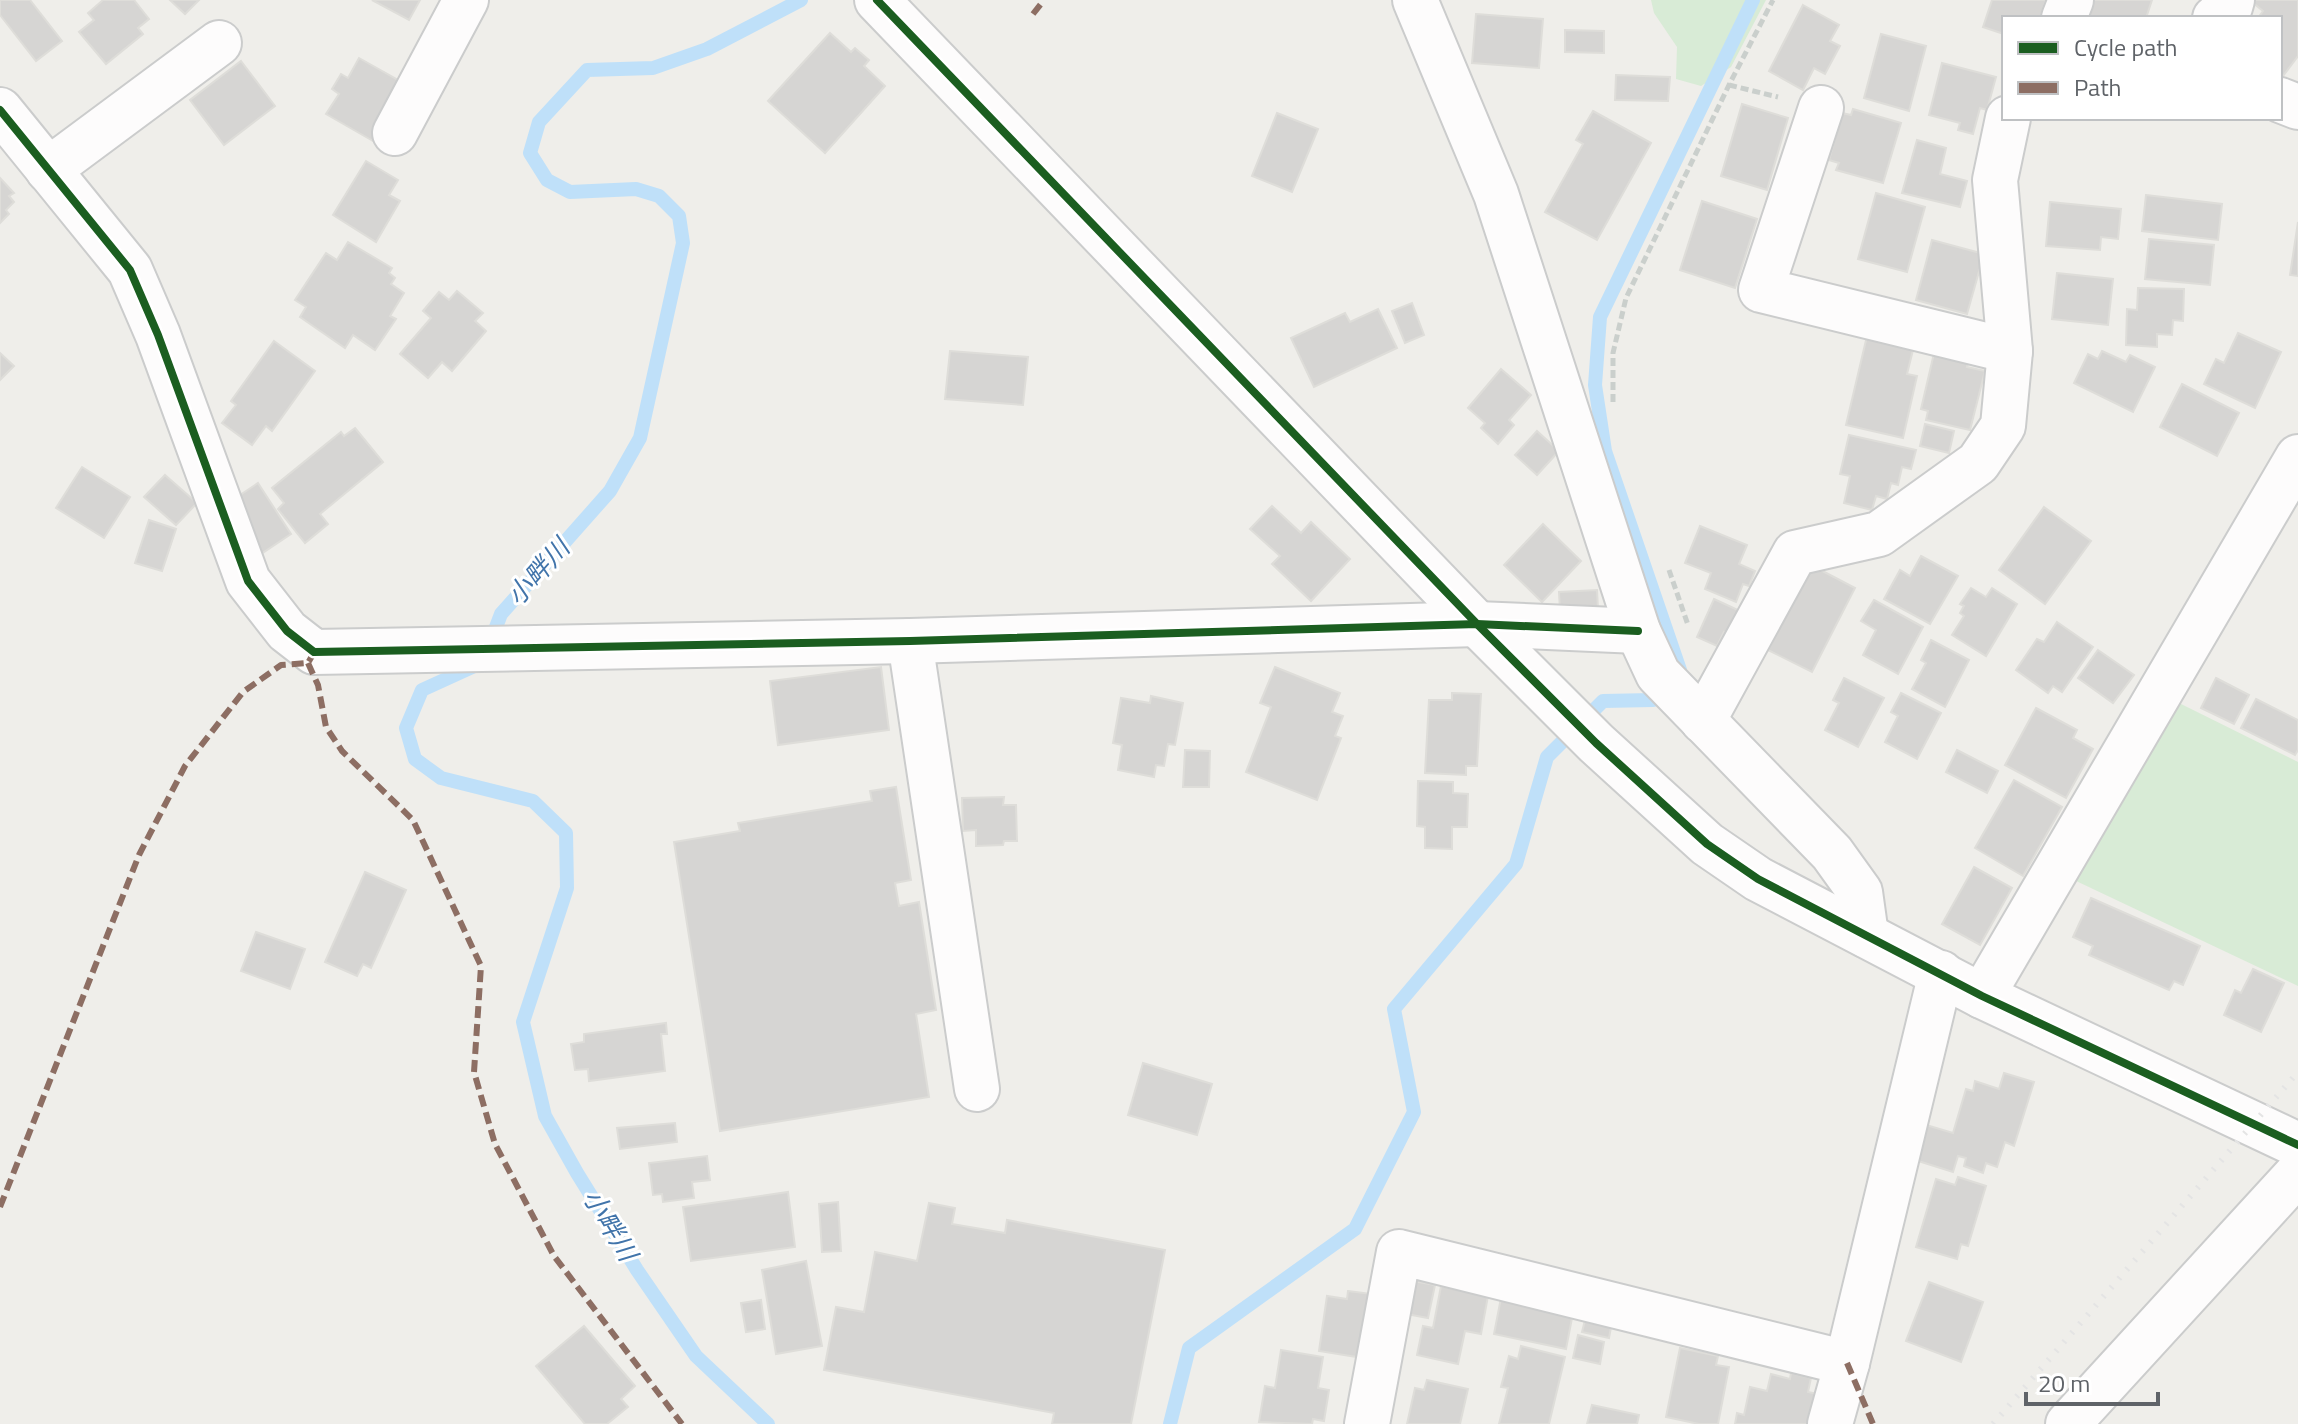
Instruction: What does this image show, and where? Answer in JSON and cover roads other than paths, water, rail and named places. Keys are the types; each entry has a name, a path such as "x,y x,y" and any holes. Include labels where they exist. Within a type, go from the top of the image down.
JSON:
{"street":[{"path":"395,133 466,0"},
{"path":"877,0 1477,624 1596,743 1707,844 1758,879 1982,996 2298,1145"},
{"path":"1415,0 1496,194 1638,631 1680,696 1832,853 1860,892 1866,935"},
{"path":"2218,16 2230,7 2232,0"},
{"path":"48,170 219,43"},
{"path":"1821,108 1761,290 2010,351"},
{"path":"0,110 130,270 158,335 248,581 287,631 314,652 910,641 1477,624 1638,631"},
{"path":"1680,696 1795,553 1879,534 1978,463 2003,426 2010,351 1995,180 2008,120"},
{"path":"1982,996 2298,457"},
{"path":"910,641 977,1089"},
{"path":"1830,1424 1941,973"},
{"path":"2068,1424 2298,1173"},
{"path":"1367,1424 1399,1252 1847,1363"}],"waterway":[{"name":"小畔川","path":"490,643 501,614 610,491 640,438 683,243 679,216 659,196 636,189 570,192 547,180 530,153 539,122 587,70 653,68 707,49 801,0"},
{"path":"1170,1424 1189,1348 1355,1229 1414,1112 1394,1009 1516,864 1547,757 1603,701 1653,700 1680,670 1605,451 1595,385 1600,317 1753,0"},
{"name":"小畔川","path":"479,664 422,690 406,728 415,759 441,778 533,801 566,833 567,888 523,1022 545,1116 637,1270 696,1356 768,1424"}],"railway":[{"path":"1993,1424 2298,1072"}]}
